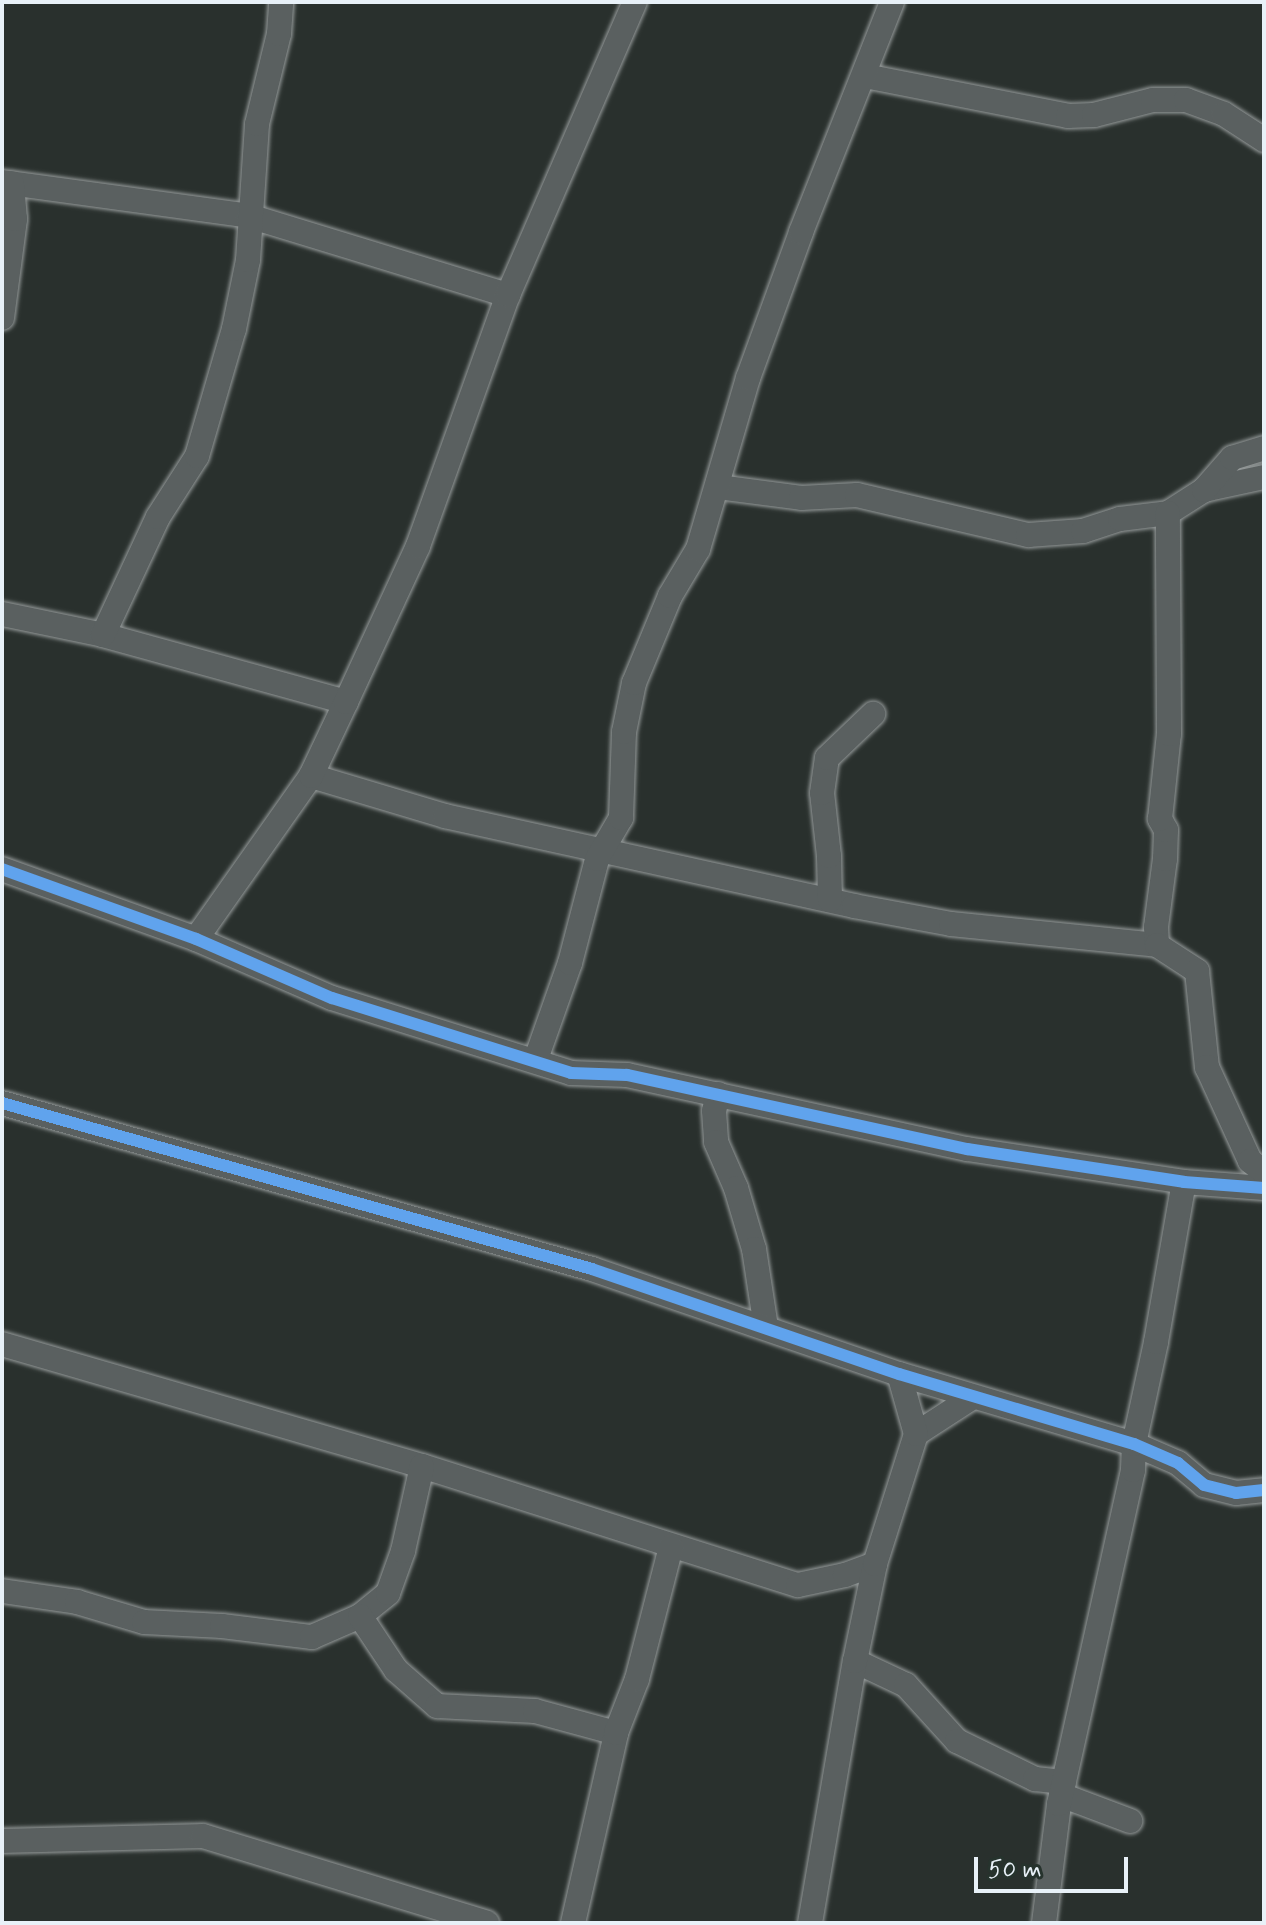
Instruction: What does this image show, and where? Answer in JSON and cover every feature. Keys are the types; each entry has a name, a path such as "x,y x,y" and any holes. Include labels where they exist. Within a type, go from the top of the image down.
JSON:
{"street":[{"path":"103,635 158,517 197,456 234,329 248,260 257,124 279,34 281,2"},
{"path":"196,939 311,776 346,702 418,546 508,295 635,2"},
{"path":"536,1059 570,963 600,851 621,818 624,732 634,683 664,610 698,549 753,364 801,232 892,2"},
{"path":"865,76 1068,116 1094,115 1153,100 1186,100 1224,114 1264,140"},
{"path":"2,318 15,219 7,182 249,216 508,295"},
{"path":"718,487 801,498 857,495 1028,535 1083,531 1120,519 1168,513 1204,490 1232,458 1264,448"},
{"path":"1204,490 1264,477"},
{"path":"1157,945 1156,927 1166,830 1160,819 1169,734 1168,513"},
{"path":"2,614 103,635 346,702"},
{"path":"830,900 822,793 827,758 873,714"},
{"path":"311,776 445,816 830,900 951,924 1157,945 1197,971 1207,1067 1250,1161 1264,1172"},
{"path":"6,874 196,939 332,998 536,1059 571,1073 627,1075 967,1149 1184,1182 1264,1188"},
{"path":"718,1094 714,1111 716,1142 736,1188 754,1249 766,1327"},
{"path":"2,1103 592,1269 899,1374 1134,1444 1178,1463 1204,1485 1236,1493 1264,1490"},
{"path":"1044,1923 1063,1788 1133,1470 1134,1444 1156,1342 1184,1182"},
{"path":"2,1344 422,1466 798,1585 845,1575 875,1564"},
{"path":"810,1923 875,1564 916,1434 899,1374"},
{"path":"916,1434 973,1397"},
{"path":"2,1591 77,1602 144,1622 222,1626 312,1637 360,1616 388,1593 403,1551 422,1466"},
{"path":"573,1923 616,1733 637,1679 671,1547"},
{"path":"360,1616 396,1670 437,1706 535,1711 616,1733"},
{"path":"855,1661 906,1685 957,1741 1130,1821"},
{"path":"2,1841 203,1836 487,1923"}],"cycle path":[{"path":"2,869 196,939 332,998 571,1073 627,1075 967,1149 1184,1182 1264,1188"},
{"path":"2,1103 592,1269 899,1374 1134,1444 1178,1463 1204,1485 1236,1493 1264,1490"}]}
